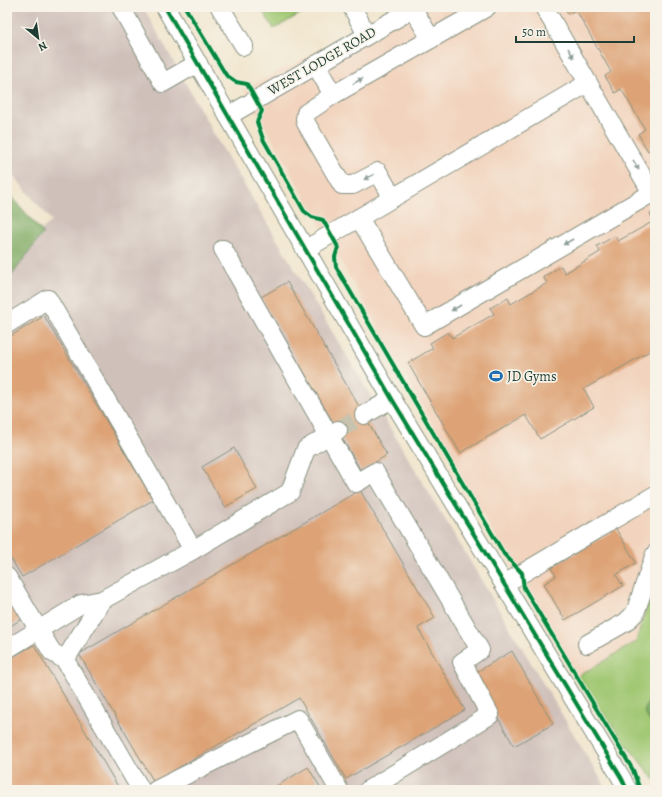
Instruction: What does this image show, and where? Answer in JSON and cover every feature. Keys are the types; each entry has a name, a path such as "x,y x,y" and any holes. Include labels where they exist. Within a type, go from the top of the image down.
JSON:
{"street":[{"path":"122,7 163,83 198,63"},
{"path":"165,7 392,399 622,779 627,790"},
{"path":"220,7 244,46"},
{"path":"352,7 367,36"},
{"path":"392,198 378,172 353,185 342,184 305,119 306,113 333,95 487,7"},
{"path":"359,218 424,326 652,193 544,7"},
{"path":"414,8 431,39"},
{"name":"WEST LODGE ROAD","path":"228,116 414,8"},
{"path":"316,65 333,95"},
{"path":"306,249 588,83"},
{"path":"223,249 333,433 356,483 375,472 480,650 462,662 490,715 368,790"},
{"path":"7,324 48,299 193,550"},
{"path":"364,415 392,399"},
{"path":"7,649 81,604 102,600 193,550 290,492 306,449 333,433"},
{"path":"504,584 655,495"},
{"path":"587,644 626,622 635,613 655,554"},
{"path":"7,577 38,631 52,652 66,660 141,790"},
{"path":"66,660 102,600"},
{"path":"156,790 298,719 339,790"}],"shaded area":[{"path":"7,7 143,7 219,143 606,790 7,790 7,260 52,221 7,168"},
{"path":"404,7 655,7 655,578 636,642 575,678 244,89"}],"green space":[{"path":"260,7 312,7 274,29"},
{"path":"7,191 43,233 7,282"},
{"path":"655,578 655,781 575,678 636,642"},
{"path":"655,685 655,729 644,712"}],"building":[{"path":"564,7 655,7 655,147 648,151 638,134 645,129 621,89 615,93 605,76 611,72 576,10 568,14"},
{"path":"655,211 655,348 584,389 594,407 540,439 526,415 460,453 408,363 433,348 430,343 448,332 452,338 494,314 490,308 508,298 511,304 547,283 543,277 561,266 565,273 600,252 597,246 615,236 618,241 654,221 650,214"},
{"path":"287,282 387,455 361,471 261,297"},
{"path":"44,316 153,500 22,577 7,552 7,338"},
{"path":"234,448 257,489 225,507 202,467"},
{"path":"360,490 435,618 418,628 465,710 346,779 299,698 154,782 79,654"},
{"path":"616,529 636,563 616,575 623,586 565,620 544,584 556,576 551,568"},
{"path":"7,593 22,619 7,628"},
{"path":"34,645 120,790 7,790 7,660"},
{"path":"512,651 553,724 514,746 473,674"},
{"path":"308,767 322,790 270,790"}],"tunnel":[{"path":"338,430 364,415"}],"cycle path":[{"path":"165,7 392,399 622,779 627,790"},
{"path":"185,7 226,75 236,82 247,84 262,111 257,122 263,139 304,211 312,217 323,220 338,247 335,257 336,267 504,554 522,573 524,588 633,770 640,790"}],"place":[{"name":"JD Gyms","path":"496,376"}]}
